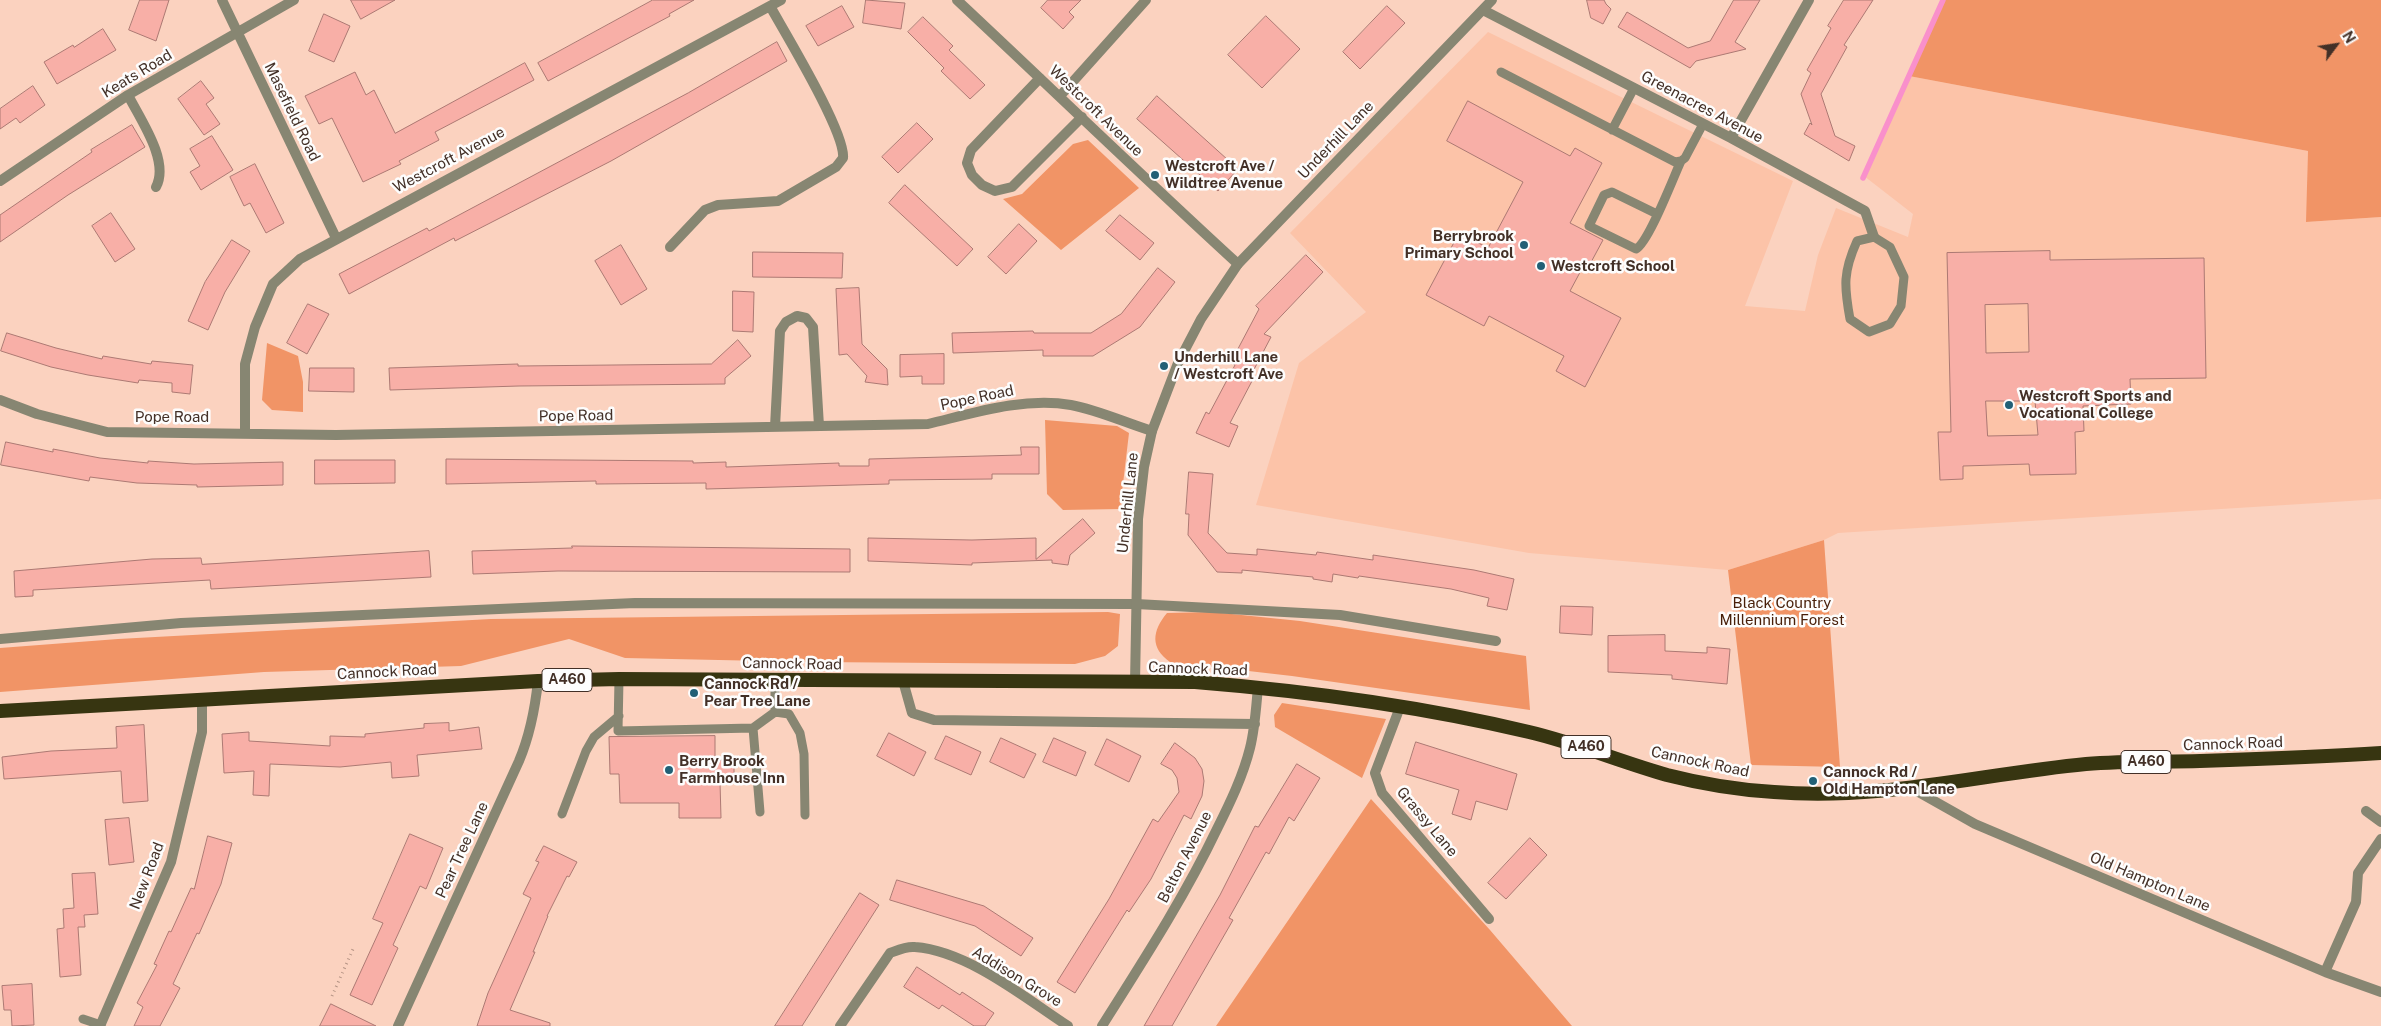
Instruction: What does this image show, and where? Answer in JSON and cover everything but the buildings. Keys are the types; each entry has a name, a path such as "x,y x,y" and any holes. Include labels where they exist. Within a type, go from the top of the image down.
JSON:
{"highway":[{"name":"Cannock Road","path":"0,711 538,681 619,679 1196,682 1258,687 1400,707 1529,732 1584,746 1667,774 1711,784 1772,792 1825,795 1913,789 2086,764 2275,759 2381,753"}],"street":[{"name":"Masefield Road","path":"222,0 336,238"},
{"name":"Keats Road","path":"0,181 128,95 294,0"},
{"name":"Westcroft Avenue","path":"245,432 245,364 255,327 273,284 300,259 782,0"},
{"name":"Westcroft Avenue","path":"957,0 1060,96 1148,182 1238,264"},
{"path":"1060,96 1146,0"},
{"name":"Underhill Lane","path":"1135,683 1138,519 1144,467 1152,431 1178,363 1193,334 1238,264 1492,0"},
{"path":"1730,138 1808,0"},
{"path":"670,247 704,210 718,205 778,201 836,167 842,158 841,142 826,108 770,6"},
{"name":"Greenacres Avenue","path":"1483,10 1866,211 1874,237"},
{"path":"1040,78 972,150 967,163 972,175 982,185 996,191 1012,187 1082,117"},
{"path":"128,95 159,158 160,179 156,187"},
{"path":"775,427 780,332 786,322 797,316 806,318 813,327 819,426"},
{"name":"Pope Road","path":"0,400 37,414 107,432 245,432 336,435 928,424 1015,404 1071,405 1152,431"},
{"path":"0,639 181,623 635,602 1136,604 1340,615 1496,641"},
{"name":"Pear Tree Lane","path":"398,1026 520,761 533,720 538,681"},
{"path":"902,681 912,713 934,720 1255,724"},
{"name":"Belton Avenue","path":"1102,1026 1192,881 1243,771 1255,724 1258,687"},
{"name":"New Road","path":"100,1025 171,862 202,732 202,699"},
{"name":"Grassy Lane","path":"1400,707 1375,773 1382,793 1489,918"},
{"name":"Old Hampton Lane","path":"1913,789 1975,824 2325,972 2381,992"},
{"path":"2366,811 2381,822"},
{"path":"2325,972 2356,902 2358,873 2381,839"},
{"name":"Addison Grove","path":"840,1026 890,954 901,948 914,947 955,958 983,972 1068,1026"}],"lane":[{"path":"1501,72 1675,162 1681,161"},
{"path":"1612,130 1634,88"},
{"path":"1657,214 1612,192 1604,195 1589,226 1636,249 1645,240 1657,214 1681,161 1703,124"},
{"path":"1874,237 1890,247 1904,277 1900,306 1890,324 1869,332 1850,319 1844,288 1848,261 1857,241 1874,237"},
{"path":"619,679 618,732 753,728 775,712 789,714 800,733 804,754 805,815"},
{"path":"775,680 775,712"},
{"path":"562,814 586,751 594,737 619,716"},
{"path":"753,728 760,812"},
{"path":"82,1019 100,1025"}],"path":[{"path":"332,996 354,947"}],"shaded area":[{"name":"Westcroft Sports and Vocational College","path":"1488,32 1793,181 1745,306 1805,311 1818,255 1836,208 1908,237 1913,214 1864,176 1909,76 2308,151 2307,222 2381,217 2381,499 1838,533 1824,540 1728,570 1529,553 1256,505 1299,363 1366,312 1290,233"}],"green space":[{"path":"1943,0 2381,0 2381,217 2306,222 2308,151 1909,76"},
{"path":"1088,140 1139,188 1061,250 1003,199 1022,194 1073,144"},
{"path":"267,343 298,356 303,382 303,412 272,410 262,400"},
{"path":"1045,420 1117,426 1129,433 1120,509 1063,510 1047,494"},
{"name":"Black Country Millennium Forest","path":"1824,540 1840,767 1751,765 1728,570"},
{"path":"1108,612 1120,614 1118,646 1105,656 1075,664 625,658 569,639 461,666 264,672 0,692 0,648 118,639 491,619"},
{"path":"1212,612 1300,621 1526,656 1530,710 1292,676 1170,662 1159,651 1155,639 1156,633 1158,626 1167,613"},
{"path":"1282,703 1386,719 1362,778 1275,727 1274,715"},
{"path":"1371,799 1490,930 1572,1026 1216,1026"}],"waterway":[{"path":"1863,178 1943,0"}],"place":[{"name":"Westcroft Ave / Wildtree Avenue","path":"1155,175"},
{"name":"Berrybrook Primary School","path":"1524,245"},
{"name":"Westcroft School","path":"1541,266"},
{"name":"Underhill Lane / Westcroft Ave","path":"1164,366"},
{"name":"Westcroft Sports and Vocational College","path":"2009,405"},
{"name":"Cannock Rd / Pear Tree Lane","path":"694,693"},
{"name":"Berry Brook Farmhouse Inn","path":"669,770"},
{"name":"Cannock Rd / Old Hampton Lane","path":"1813,781"}]}
